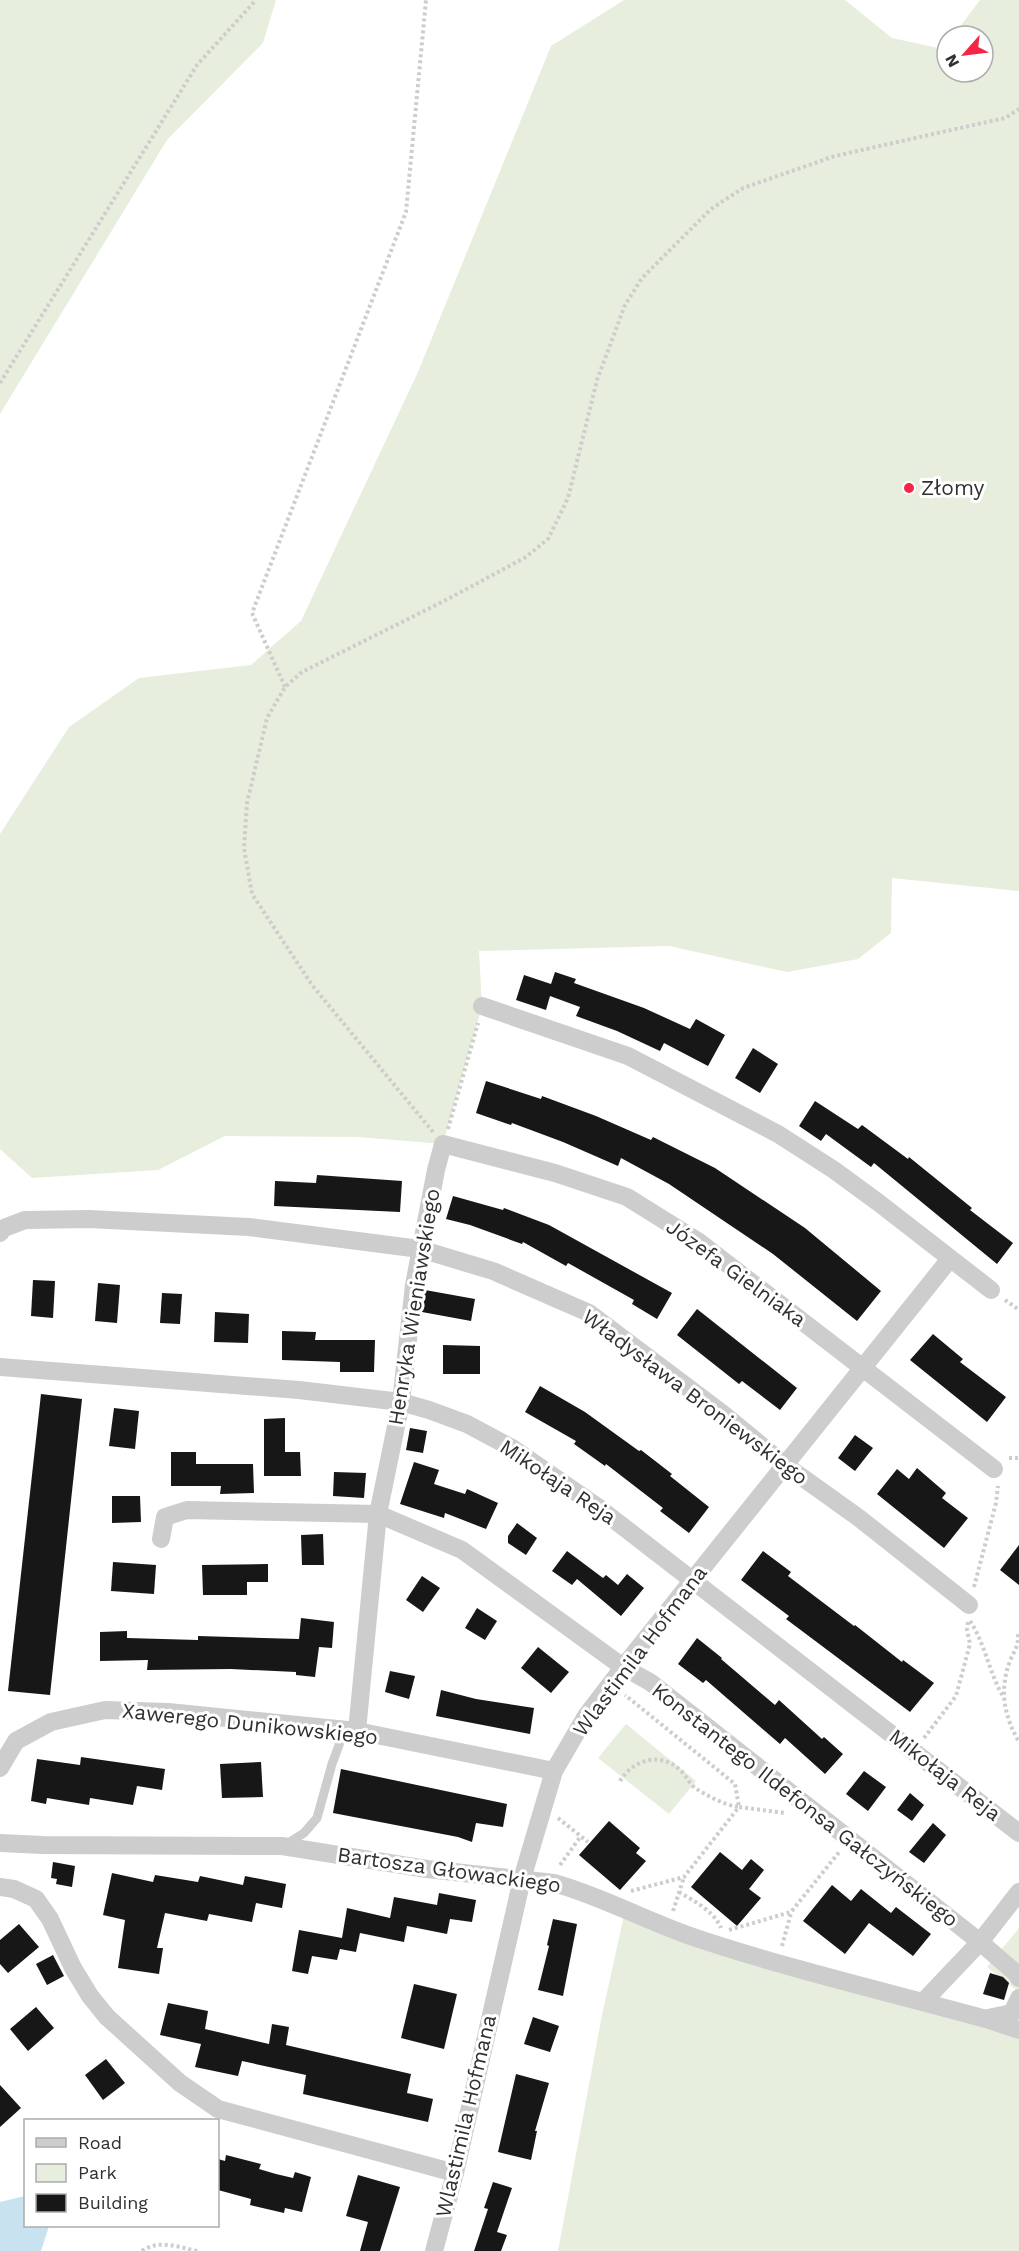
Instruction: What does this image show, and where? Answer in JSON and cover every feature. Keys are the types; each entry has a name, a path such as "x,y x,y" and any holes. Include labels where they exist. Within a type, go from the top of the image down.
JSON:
{"street":[{"path":"482,1006 628,1056 778,1134 861,1190 991,1290"},
{"name":"Henryka Wieniawskiego","path":"351,1730 378,1514 401,1402 420,1250 443,1144"},
{"name":"Józefa Gielniaka","path":"443,1144 555,1173 627,1197 699,1242 861,1369 994,1469"},
{"name":"Władysława Broniewskiego","path":"0,1233 4,1228 25,1221 88,1219 249,1227 420,1250 493,1271 589,1313 723,1414 785,1465 860,1518 969,1611"},
{"name":"Wlastimila Hofmana","path":"434,2251 455,2173 495,1989 530,1881 554,1771 586,1716 623,1667 950,1260"},
{"name":"Mikołaja Reja","path":"0,1367 299,1390 401,1402 467,1424 512,1448 599,1508 1019,1833"},
{"name":"Konstantego Ildefonsa Gałczyńskiego","path":"161,1539 165,1517 187,1510 378,1514 462,1550 623,1667 650,1682 813,1813 980,1942 1019,1892"},
{"name":"Xawerego Dunikowskiego","path":"0,1768 16,1741 51,1722 105,1710 168,1712 351,1730 554,1771"},
{"name":"Bartosza Głowackiego","path":"0,1843 282,1846 427,1869 554,1883 700,1939 1019,2030"},
{"path":"0,1887 14,1889 36,1899 50,1919 84,1987 107,2017 180,2083 218,2109 455,2173"},
{"path":"923,2002 980,1942 1019,1978"},
{"path":"986,2019 1012,2013 1019,1998"}],"lane":[{"path":"282,1846 304,1833 317,1818 332,1764 351,1730"}],"path":[{"path":"0,383 197,65 256,0"},
{"path":"285,687 252,613 406,212 426,0"},
{"path":"443,1144 312,985 252,894 244,848 247,803 267,718 285,687 302,672 448,599 525,557 548,539 568,498 597,380 625,305 642,278 711,209 743,189 835,156 1005,118 1019,109"},
{"path":"443,1144 482,1006"},
{"path":"969,1611 993,1680 1003,1696 1009,1719 1019,1742"},
{"path":"1003,1696 1005,1678 1019,1644 1018,1634"},
{"path":"608,1687 623,1694 735,1784 739,1807 684,1877 666,1927"},
{"path":"620,1781 626,1771 639,1763 648,1760 665,1761 682,1771 694,1787 728,1806 801,1815 813,1813"},
{"path":"552,1814 588,1842"},
{"path":"530,1881 553,1875 581,1836"},
{"path":"777,1962 791,1912 849,1839"},
{"path":"602,1901 684,1877"},
{"path":"679,1892 701,1905 718,1921 723,1932"},
{"path":"700,1939 791,1912"},
{"path":"142,2251 154,2245 165,2244 197,2251"}],"green space":[{"path":"0,0 276,0 263,43 167,140 0,414"},
{"path":"624,0 845,0 892,38 935,47 935,84 995,84 995,24 962,24 980,0 1019,0 1019,891 892,878 891,933 858,959 787,972 669,946 479,951 482,1006 443,1144 357,1137 225,1136 158,1170 32,1178 0,1149 0,834 69,727 139,678 251,665 301,621 418,372 551,46"},
{"path":"626,1724 696,1781 669,1814 598,1758"},
{"path":"625,1911 1019,2030 1019,2251 558,2251 602,2015"},
{"path":"1019,1928 1019,1992 987,1967"}],"water":[{"path":"24,2196 24,2227 49,2227 41,2251 0,2251 0,2202"}],"building":[{"path":"555,972 576,979 574,983 644,1008 690,1029 696,1019 725,1035 708,1066 664,1043 660,1051 617,1031 576,1016 580,1007 550,996 546,1010 516,1000 524,975 551,984"},
{"path":"753,1048 778,1064 760,1093 735,1078"},
{"path":"486,1081 541,1099 542,1096 651,1140 653,1137 715,1168 805,1228 881,1291 857,1321 773,1254 669,1184 621,1158 618,1166 563,1142 512,1123 511,1125 476,1113"},
{"path":"815,1101 858,1129 862,1125 908,1159 909,1157 972,1208 970,1210 1013,1243 997,1264 874,1163 871,1167 826,1134 821,1141 799,1126"},
{"path":"317,1175 402,1181 400,1212 274,1206 275,1181 316,1183"},
{"path":"453,1196 503,1210 504,1208 549,1225 672,1293 657,1319 632,1304 634,1300 568,1263 566,1266 523,1242 522,1244 446,1219"},
{"path":"33,1280 55,1281 53,1318 31,1316"},
{"path":"98,1283 120,1285 117,1323 95,1321"},
{"path":"425,1290 475,1299 471,1321 422,1312"},
{"path":"162,1293 182,1294 180,1324 160,1323"},
{"path":"697,1309 797,1388 780,1410 742,1381 739,1384 677,1335"},
{"path":"215,1312 249,1314 248,1343 214,1342"},
{"path":"282,1331 316,1332 315,1340 375,1340 374,1372 340,1372 340,1362 282,1360"},
{"path":"933,1334 963,1359 960,1362 1006,1397 987,1422 910,1360"},
{"path":"443,1345 480,1346 480,1374 443,1374"},
{"path":"540,1386 585,1412 639,1451 641,1450 709,1507 689,1533 660,1511 663,1508 606,1464 605,1466 574,1444 576,1441 525,1412"},
{"path":"41,1394 82,1399 50,1695 8,1691"},
{"path":"114,1408 139,1411 135,1449 109,1446"},
{"path":"285,1418 285,1452 300,1452 301,1476 264,1476 264,1419"},
{"path":"410,1428 427,1431 423,1453 406,1450"},
{"path":"855,1435 873,1448 855,1471 838,1458"},
{"path":"171,1452 196,1452 196,1464 253,1464 254,1493 220,1494 221,1486 171,1486"},
{"path":"414,1462 439,1470 434,1484 465,1494 467,1489 498,1503 486,1529 445,1513 444,1518 400,1504"},
{"path":"917,1468 946,1493 942,1498 968,1518 944,1548 877,1494 897,1469 909,1479"},
{"path":"334,1472 366,1473 364,1498 333,1496"},
{"path":"112,1496 140,1496 141,1522 112,1523"},
{"path":"517,1523 537,1538 526,1555 508,1543 508,1536"},
{"path":"323,1534 324,1565 302,1565 301,1535"},
{"path":"1019,1545 1019,1585 1000,1570"},
{"path":"567,1551 603,1578 606,1575 618,1585 627,1574 644,1588 621,1616 577,1579 572,1585 552,1571"},
{"path":"763,1551 791,1572 788,1576 902,1662 903,1660 934,1683 910,1712 786,1619 789,1616 741,1580"},
{"path":"113,1562 156,1565 154,1594 111,1591"},
{"path":"268,1564 268,1582 247,1582 247,1595 203,1595 202,1565"},
{"path":"422,1576 440,1588 423,1612 406,1600"},
{"path":"477,1608 497,1621 485,1640 465,1628"},
{"path":"301,1618 334,1622 332,1648 319,1647 315,1677 296,1675 296,1672 231,1669 147,1670 148,1660 100,1661 100,1632 127,1631 127,1638 198,1640 198,1636 299,1639"},
{"path":"697,1638 775,1705 779,1700 822,1739 824,1737 843,1754 825,1774 785,1738 780,1744 706,1680 703,1683 678,1664"},
{"path":"538,1647 569,1672 551,1693 521,1668"},
{"path":"390,1671 415,1676 409,1699 385,1692"},
{"path":"441,1690 476,1699 534,1708 530,1734 436,1716"},
{"path":"81,1757 165,1769 162,1790 137,1786 133,1805 90,1798 89,1805 47,1798 46,1804 31,1801 37,1759 80,1765"},
{"path":"261,1762 263,1797 222,1798 220,1764"},
{"path":"341,1769 507,1804 503,1827 476,1823 472,1842 458,1837 333,1813"},
{"path":"864,1771 886,1787 868,1811 846,1794"},
{"path":"910,1793 924,1805 912,1821 897,1810"},
{"path":"609,1821 640,1848 636,1853 646,1861 620,1890 579,1855"},
{"path":"933,1823 946,1835 924,1863 909,1852"},
{"path":"720,1852 742,1870 751,1859 764,1870 749,1889 761,1898 737,1926 691,1887"},
{"path":"53,1862 75,1866 72,1887 56,1884 57,1879 51,1878"},
{"path":"112,1873 153,1882 155,1875 198,1882 200,1876 243,1885 245,1876 286,1884 282,1908 256,1903 252,1922 209,1914 207,1921 165,1913 157,1948 163,1948 159,1974 118,1968 125,1920 103,1915"},
{"path":"832,1885 851,1901 861,1889 891,1913 896,1907 931,1934 913,1956 869,1923 845,1954 803,1921"},
{"path":"439,1893 476,1900 472,1922 450,1919 447,1934 407,1926 404,1942 360,1933 356,1952 340,1949 337,1960 312,1956 308,1974 292,1971 299,1930 342,1938 347,1908 390,1918 394,1897 437,1905"},
{"path":"553,1919 577,1924 563,1996 538,1990"},
{"path":"19,1924 39,1947 8,1973 0,1964 0,1940"},
{"path":"53,1955 64,1976 47,1985 36,1964"},
{"path":"990,1973 1003,1977 1009,1983 1004,2000 983,1994"},
{"path":"414,1984 457,1994 444,2049 401,2038"},
{"path":"168,2003 208,2011 205,2029 269,2044 272,2024 289,2027 286,2045 411,2074 407,2093 433,2099 428,2122 303,2094 306,2075 242,2061 238,2076 195,2067 201,2044 160,2035"},
{"path":"36,2007 54,2028 28,2051 10,2029"},
{"path":"533,2017 559,2026 550,2052 524,2044"},
{"path":"106,2059 125,2083 103,2100 85,2075"},
{"path":"516,2074 549,2083 535,2131 537,2131 531,2160 498,2152"},
{"path":"0,2085 21,2108 0,2127"},
{"path":"226,2155 261,2164 259,2169 276,2174 293,2178 295,2172 311,2177 302,2212 285,2208 284,2213 250,2205 251,2199 219,2190 219,2159 225,2161"},
{"path":"358,2175 400,2187 380,2251 360,2251 368,2222 346,2216"},
{"path":"493,2182 512,2188 497,2232 507,2235 501,2251 474,2251 488,2209 484,2208"}],"place":[{"name":"Złomy","path":"909,488"}]}
